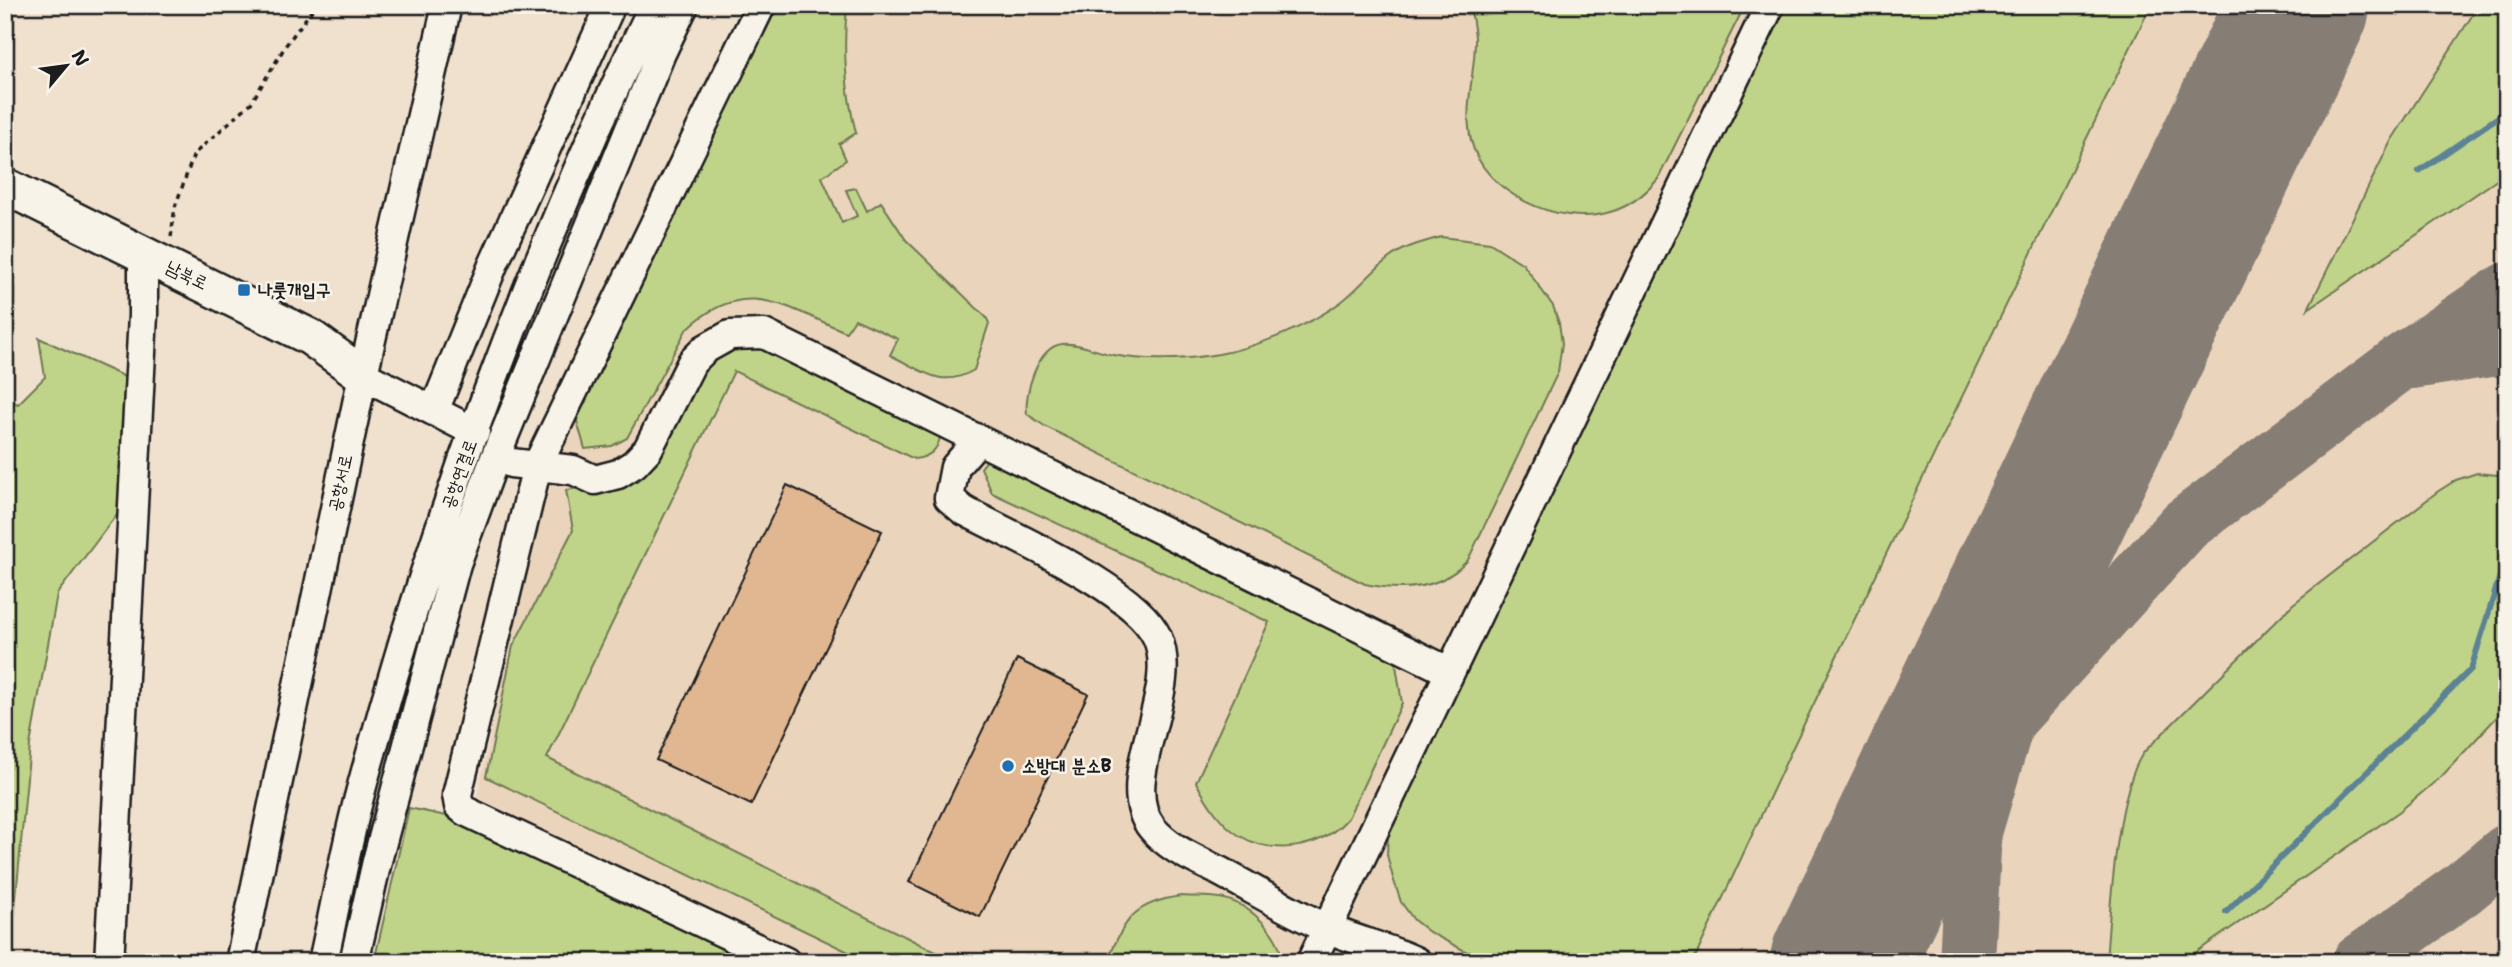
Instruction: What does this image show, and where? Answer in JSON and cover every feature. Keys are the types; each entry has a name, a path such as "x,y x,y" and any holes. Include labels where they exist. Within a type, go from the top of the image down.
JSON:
{"main road":[{"name":"남북로","path":"5,187 310,337 363,375"}],"street":[{"name":"공항서로","path":"240,962 363,375 447,5"},
{"path":"434,411 493,265 611,5"},
{"name":"공항연결로","path":"323,962 361,787 439,527 552,226 654,5"},
{"name":"공항연결로","path":"354,962 377,861 456,564 661,53 684,5"},
{"path":"456,564 524,465 761,5"},
{"path":"1311,962 1770,5"},
{"path":"109,962 143,316 155,260"},
{"path":"524,465 573,470 595,480 618,474 634,464 648,449 692,362 705,349 730,335 764,334 1450,672"},
{"path":"363,375 475,432"},
{"path":"529,377 524,465 457,795 459,806 786,962"},
{"path":"979,439 955,467 949,498 963,510 1116,593 1140,615 1157,637 1163,666 1141,795 1141,807 1152,828 1174,848 1327,928 1416,962"}],"path":[{"path":"155,260 194,153 251,103 286,45 316,5"}],"shaded area":[{"path":"777,5 2507,5 2507,962 818,962 477,797 536,526 549,483 569,484 577,456 561,453"}],"green space":[{"path":"771,5 847,5 846,69 856,133 839,144 846,160 822,177 842,223 857,216 846,190 856,188 867,211 881,202 906,240 986,317 989,323 974,370 951,378 922,372 890,355 898,339 855,319 846,332 783,305 745,300 726,303 707,313 686,330 627,438 612,446 585,449 575,414"},
{"path":"1470,5 1745,5 1658,179 1624,207 1590,216 1568,215 1526,202 1491,176 1478,159 1471,140 1468,114 1475,37"},
{"path":"1786,5 2151,5 1792,749 1693,962 1486,962 1429,932 1414,920 1401,902 1393,878 1387,855 1388,834"},
{"path":"2479,5 2507,5 2507,173 2308,309 2391,141"},
{"path":"1441,237 1490,243 1523,264 1553,306 1562,343 1558,372 1468,560 1446,578 1407,588 1365,584 1046,427 1027,414 1028,395 1034,373 1039,362 1053,347 1074,344 1108,354 1140,359 1166,359 1193,358 1251,346 1313,320 1341,302 1400,251"},
{"path":"730,333 942,427 938,445 927,456 914,459 734,371 547,758 956,962 869,962 486,777 513,646 573,530 566,490 619,482 700,358"},
{"path":"39,338 125,377 123,506 57,594 30,745 10,962 5,962 5,398 18,404 45,377"},
{"path":"990,456 1381,640 1396,665 1402,703 1348,818 1325,836 1312,842 1283,847 1268,846 1240,836 1220,819 1196,782 1269,622 992,493 981,468"},
{"path":"2477,473 2507,476 2507,706 2442,776 2400,811 2182,962 2106,962 2112,884 2121,822 2134,770 2144,752 2293,604 2437,492 2456,480"},
{"path":"409,808 446,816 765,962 374,962"},
{"path":"1181,896 1225,899 1245,908 1271,932 1277,942 1281,962 1107,962 1119,935 1132,916 1151,903"}],"building":[{"path":"787,485 882,531 751,805 656,760"},
{"path":"1017,659 1088,694 980,917 909,882"}],"waterway":[{"path":"2419,171 2507,111"},
{"path":"2226,912 2471,669 2506,557"}],"taxiway":[{"path":"1842,962 1932,820 2007,721 2185,525 2400,363 2507,290"},
{"path":"2412,361 2497,348 2507,351"},
{"path":"1967,962 1974,832 2007,721 2025,639 2081,458"},
{"path":"2360,962 2461,890 2507,852"}],"runway":[{"path":"1841,962 2299,5"}],"place":[{"name":"나룻개입구","path":"244,290"},
{"name":"소방대 분소B","path":"1008,766"}]}
